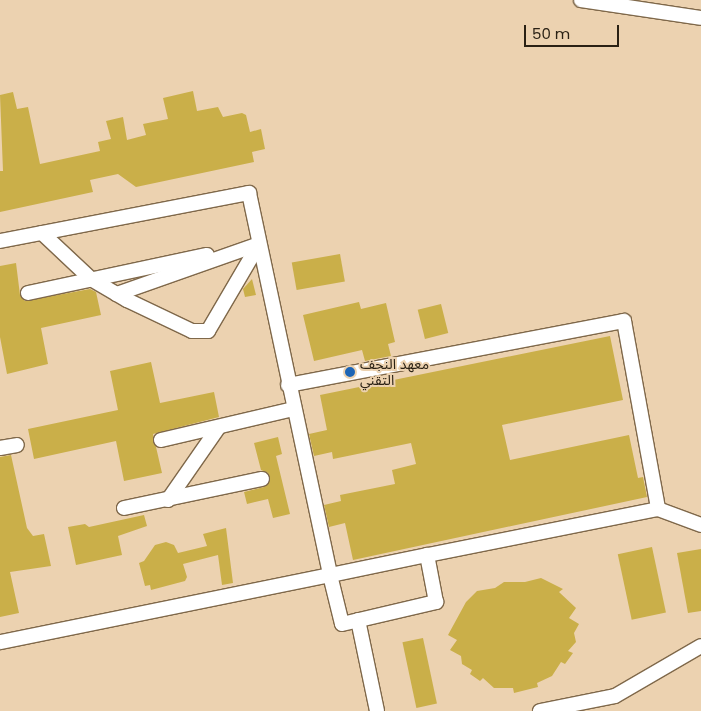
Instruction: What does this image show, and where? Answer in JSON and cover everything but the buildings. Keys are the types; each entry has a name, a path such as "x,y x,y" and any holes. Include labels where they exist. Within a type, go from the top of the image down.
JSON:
{"street":[{"path":"581,0 613,2 701,18"},
{"path":"0,241 249,193 293,409 342,624 436,602 427,555"},
{"path":"42,233 91,280 192,331 208,331 259,244"},
{"path":"28,293 259,244"},
{"path":"118,294 259,244"},
{"path":"288,385 624,321 658,509"},
{"path":"161,440 293,409"},
{"path":"168,500 218,428"},
{"path":"0,448 17,445"},
{"path":"124,508 262,479"},
{"path":"0,642 658,509 701,525"},
{"path":"358,620 377,711"},
{"path":"540,711 615,696 701,646"}],"place":[{"name":"معهد النجف التقني","path":"350,372"}]}
